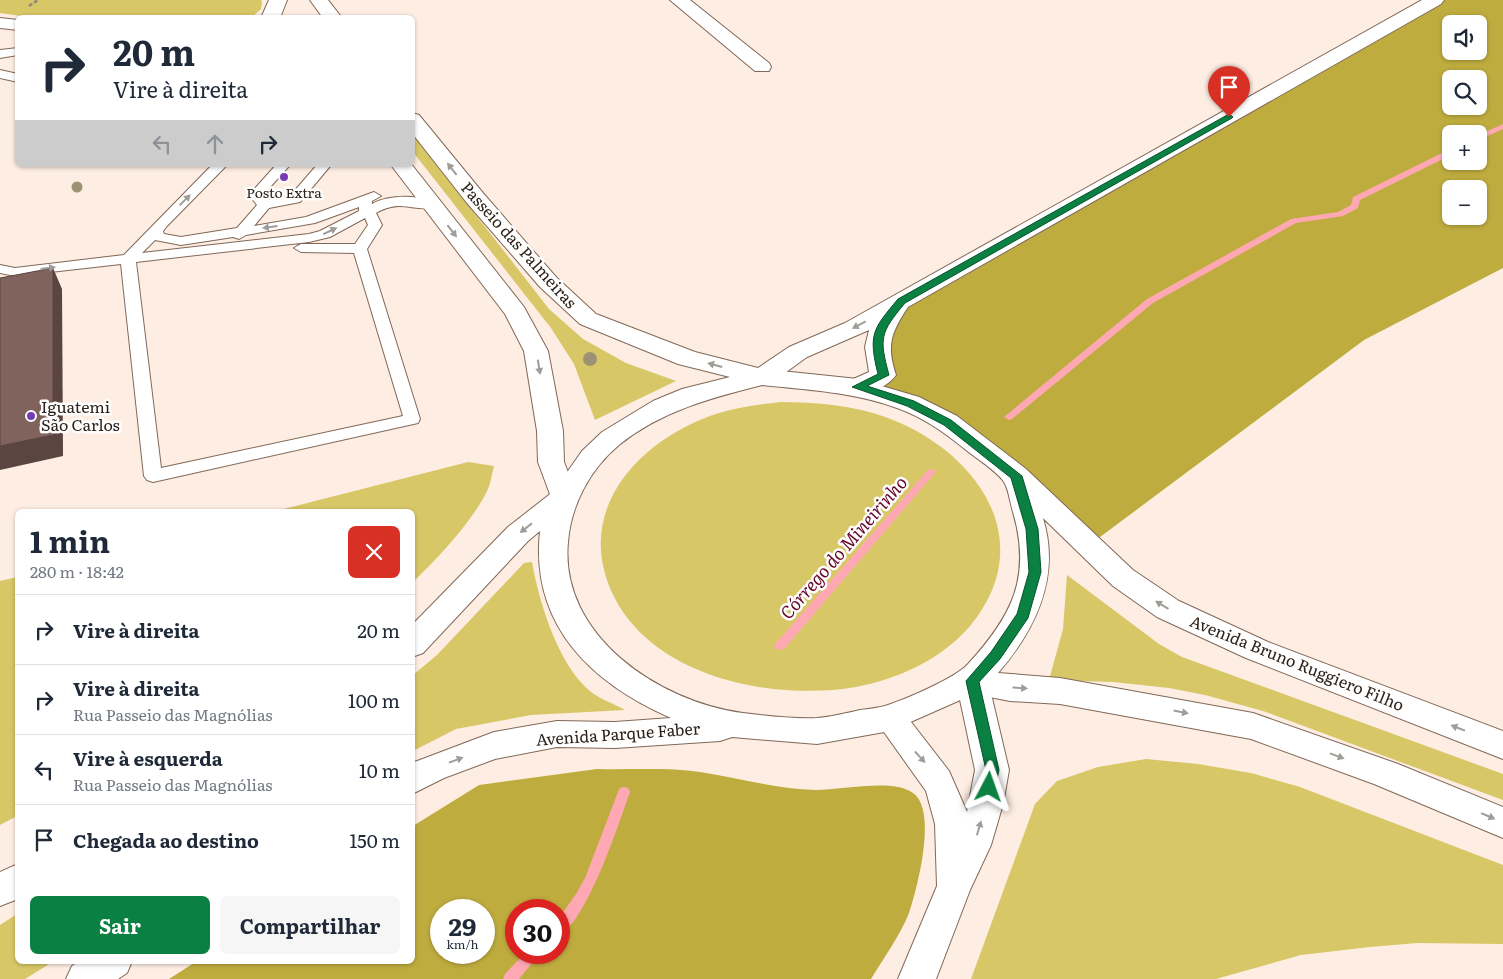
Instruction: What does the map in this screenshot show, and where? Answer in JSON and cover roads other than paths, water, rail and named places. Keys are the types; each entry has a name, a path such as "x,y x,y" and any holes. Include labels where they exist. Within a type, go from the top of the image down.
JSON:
{"street":[{"path":"273,15 278,0"},
{"path":"319,0 331,15"},
{"path":"680,0 762,67"},
{"path":"1016,476 1032,529 1035,572 1023,615 995,655 972,681 890,718 817,731 741,726 696,715 655,697 619,675 591,648 570,619 557,588 552,557 555,527 564,498 591,457 635,421 690,395 762,377 798,352 854,328 1436,0"},
{"path":"0,23 15,25"},
{"path":"0,40 15,42"},
{"name":"Passeio das Palmeiras","path":"415,122 499,226 548,282 588,319 687,358 762,377"},
{"path":"402,167 516,312 536,352 550,431 551,462 564,498"},
{"path":"858,387 883,375 877,348 878,335 883,323 902,301"},
{"name":"Avenida Bruno Ruggiero Filho","path":"762,377 858,387 910,404 948,422 1016,476 1122,578 1168,608 1257,650 1503,746"},
{"path":"415,642 518,534 564,498"},
{"path":"972,681 1010,688 1060,691 1253,726 1386,774 1503,823"},
{"path":"917,979 953,889 974,845 986,804 992,770 972,681"},
{"path":"890,718 909,745 926,763 948,804 952,831 953,889"},
{"name":"Avenida Parque Faber","path":"415,778 432,768 494,746 557,734 615,735 741,726"},
{"path":"0,890 15,882"},
{"path":"85,979 109,964"}],"lane":[{"path":"0,54 15,52"},
{"path":"0,66 15,68"},
{"path":"0,74 15,77"},
{"path":"0,85 15,88"},
{"path":"128,259 218,167"},
{"path":"264,205 256,195 280,167"},
{"path":"228,247 264,205 295,199 322,167"},
{"path":"156,231 159,237 181,241 310,220 365,206 407,201 424,196"},
{"path":"0,269 15,272 325,234 365,206 424,196"},
{"path":"128,259 154,476 412,419 360,249 367,234 375,226 373,218 365,206"},
{"path":"228,247 246,246 282,250 308,247 360,249"}],"waterway":[{"name":"Córrego do Mineirinho","path":"1487,134 1503,126"},
{"name":"Córrego do Mineirinho","path":"1009,417 1150,301 1294,221 1340,214 1355,206 1356,199 1442,156"},
{"name":"Córrego do Mineirinho","path":"780,646 931,472"},
{"name":"Córrego do Mineirinho","path":"570,914 598,863 624,792"},
{"name":"Córrego do Mineirinho","path":"510,979 524,964"}],"place":[{"name":"Posto Extra","path":"284,177"},
{"name":"Iguatemi São Carlos","path":"31,416"}]}
